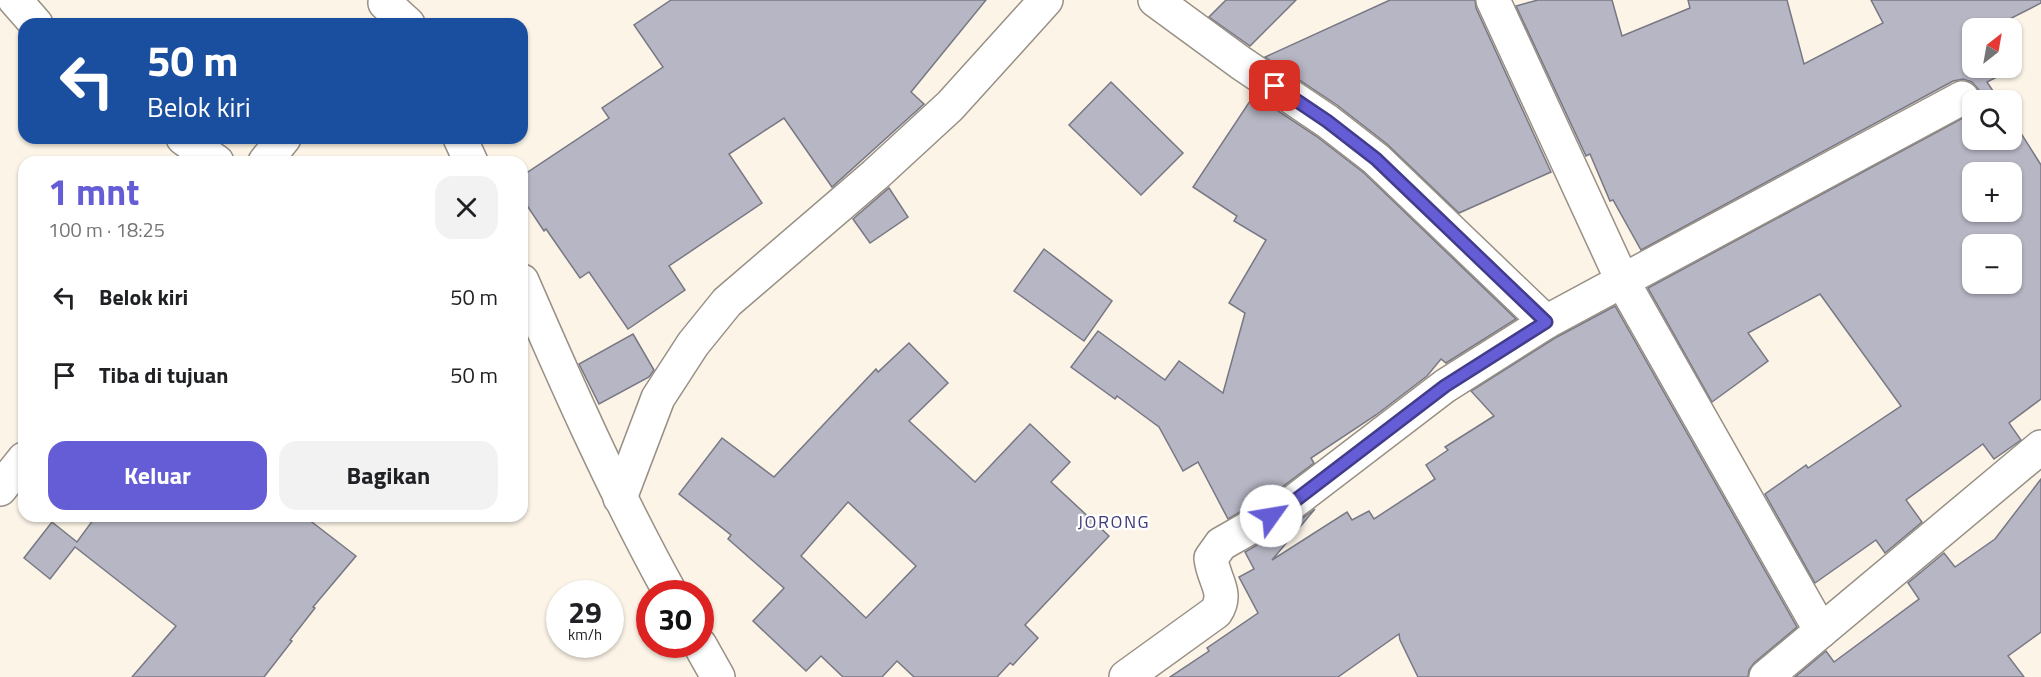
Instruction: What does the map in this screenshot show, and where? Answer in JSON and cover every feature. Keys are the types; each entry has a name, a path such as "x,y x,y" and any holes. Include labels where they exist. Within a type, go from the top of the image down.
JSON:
{"street":[{"path":"15,0 31,18"},
{"path":"621,498 658,398 693,344 727,302 875,175 950,106 1046,0"},
{"path":"1155,0 1241,63 1327,121 1376,159 1546,322"},
{"path":"1493,0 1623,282 1821,631"},
{"path":"1126,677 1216,612 1222,602 1211,558 1221,544 1288,506 1445,386 1546,322 1962,98"},
{"path":"192,144 208,156"},
{"path":"270,156 279,144"},
{"path":"528,295 578,411 664,580"},
{"path":"1766,677 2041,447"},
{"path":"0,489 18,466"},
{"path":"707,658 718,677"}],"building":[{"path":"671,0 986,0 911,92 924,104 832,187 784,118 729,154 762,203 669,266 685,290 628,329 589,272 580,278 528,207 528,172 609,118 602,108 663,67 634,25"},
{"path":"1226,0 1296,0 1250,46 1209,17"},
{"path":"1390,0 1475,0 1476,8 1551,172 1459,213 1387,144 1337,105 1265,57"},
{"path":"1538,0 1612,0 1622,36 1690,8 1688,0 1787,0 1804,64 1883,23 1871,0 2041,0 2041,3 2012,18 1962,18 1962,78 1995,78 1987,82 1992,90 1979,90 1972,82 1963,79 1953,81 1641,250 1613,200 1610,201 1590,154 1586,156 1516,6"},
{"path":"1111,82 1183,153 1141,195 1069,125"},
{"path":"1254,95 1316,136 1364,173 1516,319 1446,363 1441,359 1427,376 1376,415 1311,458 1314,463 1278,490 1228,519 1198,462 1183,471 1159,427 1117,396 1115,399 1071,367 1098,331 1165,380 1179,361 1223,393 1245,313 1229,303 1266,240 1234,221 1237,216 1193,187"},
{"path":"1962,118 1962,150 2022,150 2022,135 2041,165 2041,399 2009,423 2021,440 1994,459 1983,444 1906,500 1922,522 1885,553 1876,540 1815,583 1765,494 1806,465 1808,468 1901,406 1820,294 1748,333 1768,361 1712,402 1648,288"},
{"path":"889,188 908,217 870,243 853,219"},
{"path":"1044,249 1112,301 1084,341 1014,291"},
{"path":"1615,306 1797,627 1754,663 1749,670 1748,677 1418,677 1399,634 1338,677 1170,677 1209,651 1207,648 1258,613 1239,577 1254,569 1245,552 1315,509 1272,560 1347,512 1352,520 1369,511 1374,519 1435,479 1426,465 1448,450 1445,447 1494,416 1471,391 1555,338"},
{"path":"633,334 654,370 649,377 599,404 579,364"},
{"path":"909,343 948,383 909,421 975,482 1030,424 1070,462 1051,482 1109,536 1025,625 1038,638 1013,665 1010,663 997,677 914,677 897,661 882,677 843,677 821,656 806,671 753,621 784,588 728,539 731,535 679,494 722,438 774,477 876,369 878,372","holes":["848,502 916,566 866,618 801,556"]},
{"path":"2041,479 2041,632 2008,656 2024,677 1795,677 1826,651 1834,662 1919,599 1908,583 1944,553 1955,567 1995,539"},
{"path":"52,522 77,542 92,522 312,522 356,556 313,607 315,608 290,640 292,641 264,677 132,677 176,626 75,547 50,579 24,558"}],"district":[{"name":"JORONG","path":"1114,521"}],"route":[{"path":"1271,516 1288,506 1445,386 1546,322 1376,159 1327,121 1275,86"}]}
